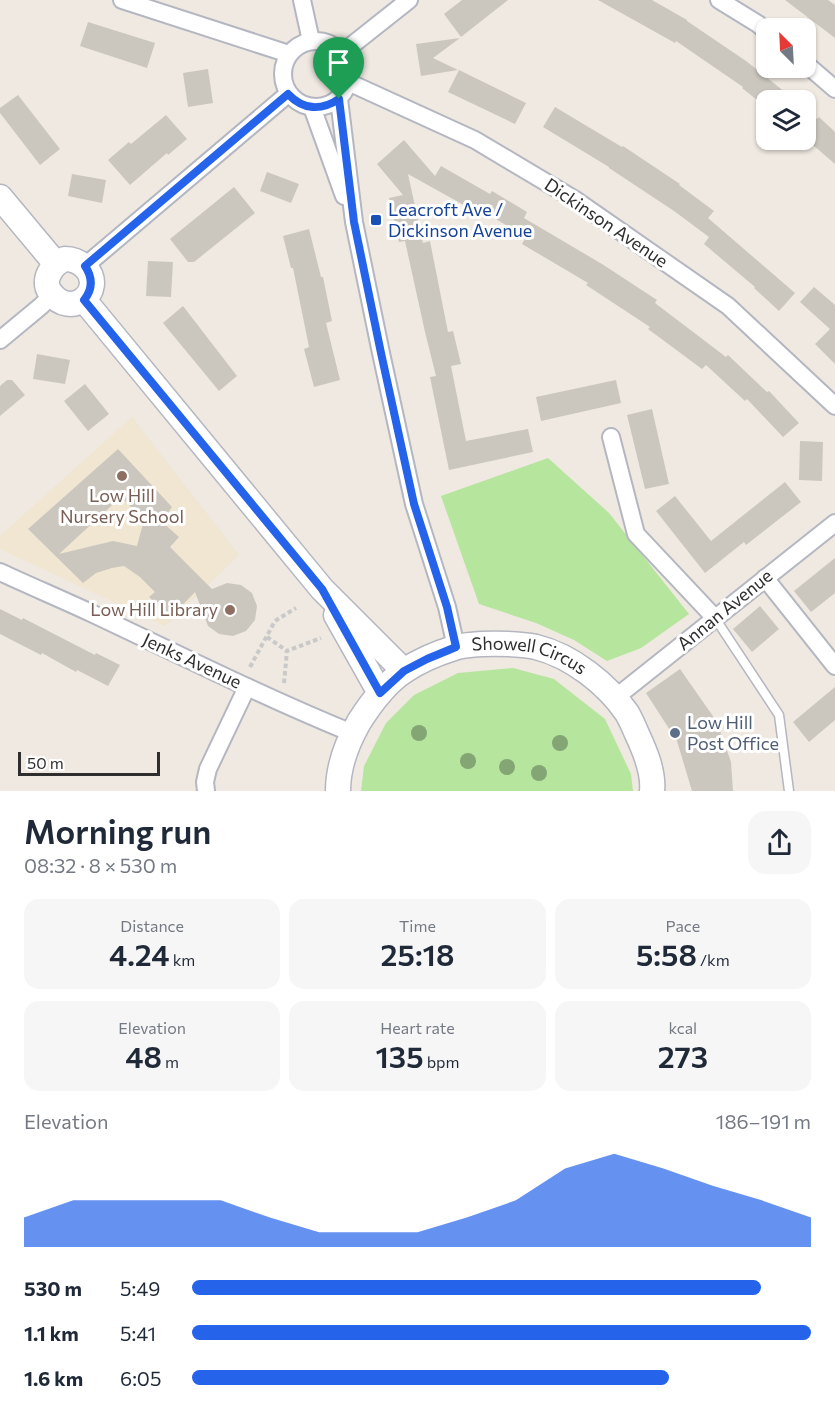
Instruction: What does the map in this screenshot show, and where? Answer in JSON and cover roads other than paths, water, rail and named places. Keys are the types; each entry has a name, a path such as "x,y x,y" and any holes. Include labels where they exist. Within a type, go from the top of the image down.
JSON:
{"street":[{"path":"122,0 289,54"},
{"path":"302,0 311,41"},
{"path":"342,53 409,0"},
{"path":"719,0 756,23"},
{"path":"318,40 336,47 349,67 348,82 344,93 332,104 324,107 301,104 288,94 282,80 282,71 289,54 302,43 311,41 318,40"},
{"path":"816,73 835,89"},
{"name":"Dickinson Avenue","path":"348,82 475,140 574,199 728,306 835,406"},
{"path":"85,266 288,94"},
{"path":"339,99 354,222 381,353 414,504 447,607 456,647"},
{"path":"312,107 354,222"},
{"path":"0,197 56,264"},
{"path":"71,259 85,266 92,285 84,300 67,305 52,295 48,289 48,279 56,264 59,261 71,259"},
{"path":"0,340 52,295"},
{"path":"84,300 322,589 404,671"},
{"path":"611,437 636,534 715,618"},
{"name":"Annan Avenue","path":"615,698 835,522"},
{"name":"Jenks Avenue","path":"0,572 314,718 352,733"},
{"path":"765,578 835,666"},
{"path":"322,589 380,693"},
{"name":"Showell Circus","path":"338,791 340,768 352,733 380,693 404,671 456,647 513,644 537,648 582,668 615,698 629,715 639,738 653,785 652,791"},
{"path":"206,791 205,782 208,769 247,687"}],"lane":[{"path":"715,618 779,715 789,791"}],"place":[{"name":"Leacroft Ave / Dickinson Avenue","path":"376,220"},
{"name":"Low Hill Nursery School","path":"122,476"},
{"name":"Low Hill Library","path":"230,610"},
{"name":"Low Hill Post Office","path":"675,733"}]}
